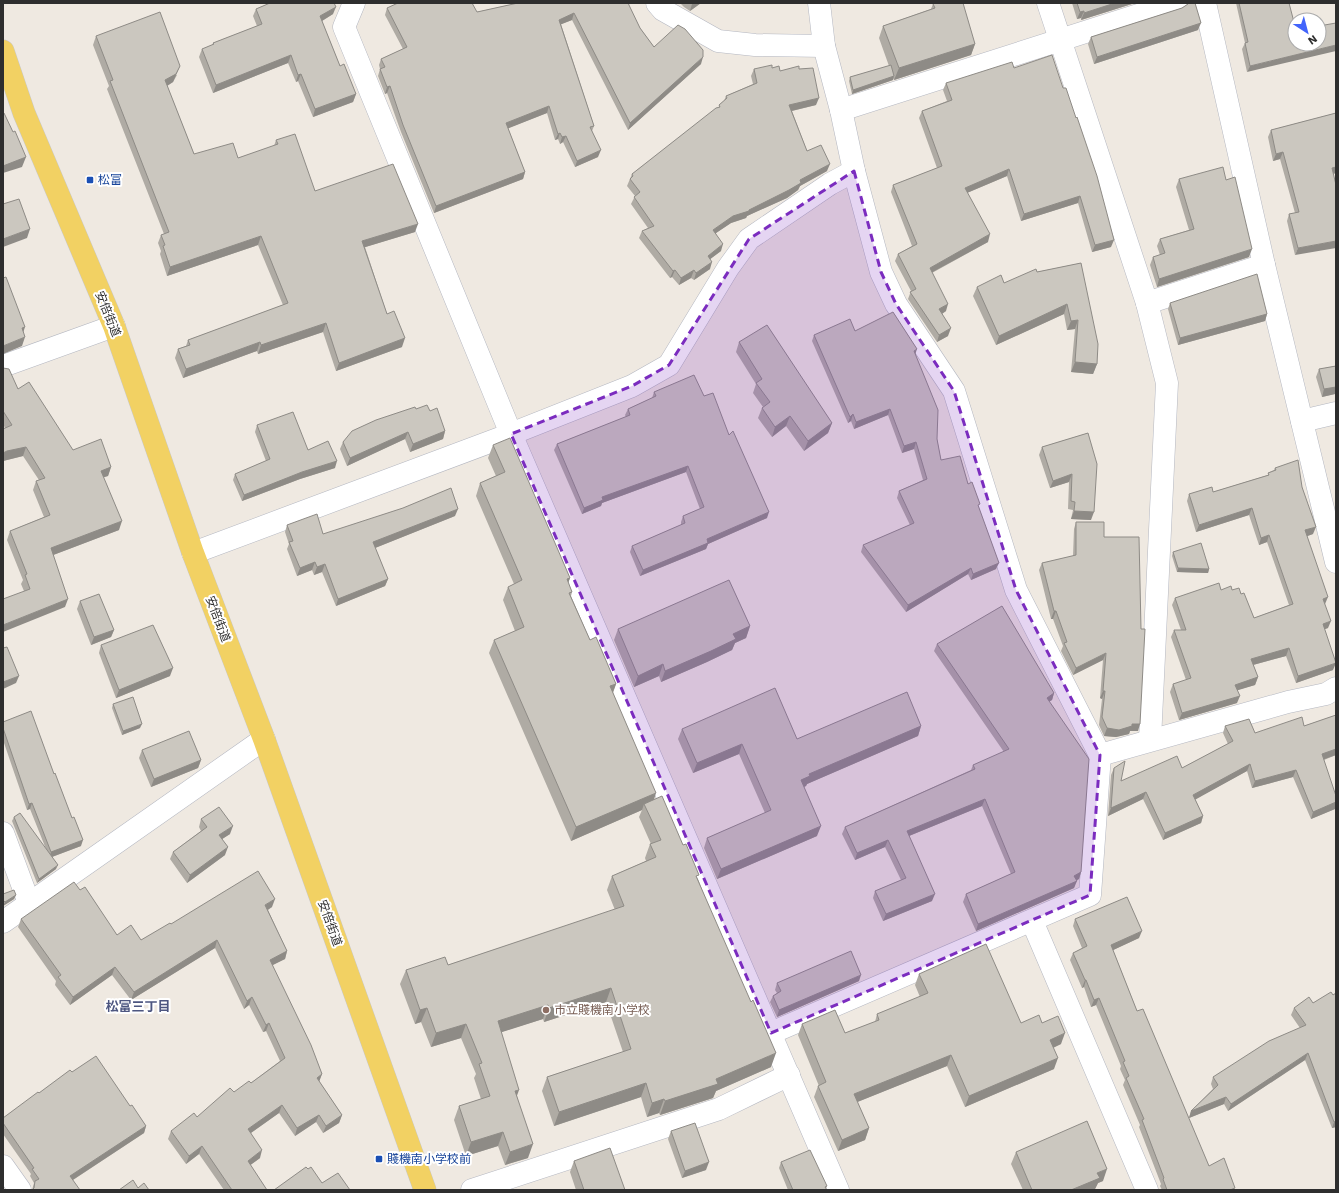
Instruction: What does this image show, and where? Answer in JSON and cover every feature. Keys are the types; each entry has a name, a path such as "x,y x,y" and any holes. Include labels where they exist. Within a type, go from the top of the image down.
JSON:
{"main road":[{"name":"安倍街道","path":"3,51 24,113 114,326 193,553 264,739 425,1190"}],"street":[{"path":"354,3 344,27 511,434 838,1190"},
{"path":"657,3 663,10 718,40 755,45 824,46"},
{"path":"771,1033 1090,896 1100,755 1016,590 954,391 896,304 881,272 854,171 841,110 824,46 818,3"},
{"path":"1048,3 1147,303 1167,384 1150,740"},
{"path":"841,110 1176,3"},
{"path":"1205,3 1264,265 1336,562"},
{"path":"193,553 511,434 632,386 669,365 728,268 749,239 830,184 854,171"},
{"path":"1147,303 1264,265"},
{"path":"3,366 114,326"},
{"path":"1302,421 1336,413"},
{"path":"1100,755 1288,702 1326,694 1336,688"},
{"path":"3,922 264,739"},
{"path":"3,833 29,903"},
{"path":"1032,921 1147,1190"},
{"path":"472,1190 719,1109 789,1075"},
{"path":"3,1166 20,1190"}],"highlighted area":[{"path":"854,171 881,272 896,304 954,391 1016,590 1100,755 1090,895 771,1033 511,434 632,386 669,365 749,239"}],"building":[{"path":"270,3 334,3 336,7 320,16 340,66 344,64 356,94 315,109 301,74 298,75 291,55 216,85 202,49 214,44 213,43 262,24 256,9"},
{"path":"398,3 472,3 477,12 518,3 628,3 640,28 654,47 678,25 685,29 703,50 703,57 630,123 574,13 559,20 594,126 590,127 601,150 577,161 566,136 562,137 560,133 558,134 549,106 506,123 525,172 436,206 403,125 390,86 387,87 380,69 385,67 381,59 407,47 387,8"},
{"path":"963,3 975,44 899,68 883,26 935,8 933,4"},
{"path":"1077,3 1115,3 1084,13 1084,11 1080,12"},
{"path":"1188,3 1195,3 1201,23 1097,57 1091,37 1182,8"},
{"path":"1239,3 1289,3 1291,12 1287,12 1287,52 1307,52 1250,66 1245,43 1248,42"},
{"path":"160,12 180,66 176,74 165,80 194,154 233,143 238,158 278,144 276,140 295,134 315,191 393,164 418,224 362,241 387,314 394,311 405,338 339,363 326,323 261,345 260,342 186,369 178,349 190,345 188,340 288,303 261,236 170,267 161,235 169,232 110,81 113,80 96,36"},
{"path":"1336,23 1336,45 1327,47 1327,25"},
{"path":"1052,55 1063,88 1066,88 1076,118 1077,117 1097,176 1114,240 1095,245 1080,196 1024,214 1009,169 965,188 990,234 930,268 948,304 939,309 951,328 939,335 910,292 916,289 898,254 917,244 893,185 942,166 922,111 952,100 946,83 1012,62 1014,68"},
{"path":"772,65 772,68 779,66 780,71 799,66 799,69 813,68 819,98 789,105 807,151 821,145 830,164 800,180 801,183 789,190 749,211 733,216 713,230 723,244 708,256 712,262 696,273 694,270 681,278 675,270 673,271 642,231 654,226 634,197 640,192 630,179 633,176 632,174 716,108 720,107 719,105 727,98 726,96 757,83 754,69"},
{"path":"891,65 894,76 853,90 850,77"},
{"path":"4,113 13,132 15,131 26,157 3,166 3,114"},
{"path":"1336,113 1336,167 1332,168 1336,185 1336,241 1298,248 1289,214 1299,212 1283,152 1276,154 1271,130"},
{"path":"1223,167 1226,180 1235,177 1252,249 1159,279 1153,257 1165,253 1160,239 1194,229 1179,179"},
{"path":"19,199 30,229 3,239 3,204"},
{"path":"1081,263 1098,344 1097,364 1075,362 1078,320 1071,321 1067,304 999,336 977,287 1001,275 1004,283 1036,269 1037,272"},
{"path":"1257,274 1267,314 1180,338 1170,303"},
{"path":"6,277 25,327 22,328 25,337 3,346 3,278"},
{"path":"893,312 917,349 914,351 938,410 937,439 941,460 960,456 968,484 972,482 980,504 978,505 999,563 973,574 971,568 908,605 863,545 914,523 899,491 927,479 916,442 904,446 890,409 856,422 853,414 850,417 814,335 850,319 855,331"},
{"path":"767,325 832,423 808,441 790,416 775,427 762,408 770,402 756,383 762,379 739,342"},
{"path":"1336,366 1336,387 1324,389 1319,369"},
{"path":"3,368 9,369 18,389 29,382 73,450 101,439 111,467 101,471 122,521 51,548 68,599 3,625 3,599 30,589 25,575 27,574 10,531 50,515 36,481 45,478 26,447 3,453 3,429 12,425 3,411"},
{"path":"694,375 704,396 713,393 729,435 733,431 769,512 707,539 708,543 643,570 632,546 685,523 683,516 704,507 688,466 602,497 603,500 584,508 557,444 630,415 628,409 656,396 654,392"},
{"path":"427,405 430,411 437,408 445,431 413,444 408,432 350,458 343,442 352,431 376,420 415,407 416,409"},
{"path":"293,412 308,450 328,441 337,461 302,472 244,495 235,474 270,459 257,425"},
{"path":"1088,433 1097,464 1094,512 1074,511 1075,502 1071,501 1072,474 1053,481 1042,447"},
{"path":"510,438 570,578 567,579 572,592 569,593 590,640 596,637 616,684 610,686 656,793 576,827 494,640 524,627 508,587 522,580 480,483 505,472 493,445"},
{"path":"1298,460 1302,487 1316,527 1305,530 1328,597 1323,599 1331,621 1323,624 1336,663 1298,676 1289,648 1251,659 1258,677 1235,685 1240,696 1182,713 1173,684 1191,678 1174,630 1186,630 1175,598 1219,583 1221,590 1231,586 1232,590 1239,588 1241,594 1244,593 1254,618 1293,604 1269,535 1261,538 1252,508 1199,525 1189,494 1212,487 1213,492 1269,475 1268,473 1276,470 1275,468"},
{"path":"451,488 458,509 373,542 388,579 338,599 325,564 317,567 315,562 300,568 289,542 293,541 287,525 317,514 323,534 403,508"},
{"path":"1076,522 1104,522 1104,537 1139,537 1141,629 1145,629 1140,724 1132,724 1132,726 1119,730 1107,728 1102,717 1105,691 1103,691 1106,653 1076,668 1064,643 1067,642 1056,611 1054,611 1042,563 1076,555"},
{"path":"1201,543 1209,569 1178,568 1173,552"},
{"path":"729,580 750,626 733,634 736,639 711,651 665,671 663,664 638,676 618,629"},
{"path":"99,594 114,630 94,637 80,601"},
{"path":"1002,606 1054,693 1047,698 1089,759 1081,872 1074,876 1077,881 978,924 966,894 1015,872 985,799 907,831 935,894 886,914 875,891 906,878 888,840 857,853 845,827 975,769 973,765 1009,749 937,644"},
{"path":"153,625 173,668 119,690 101,645"},
{"path":"7,647 19,676 3,682 3,648"},
{"path":"775,688 797,739 907,692 921,726 809,774 810,776 801,780 821,826 721,869 707,838 771,810 742,744 697,763 682,729"},
{"path":"133,697 142,724 123,731 113,704"},
{"path":"31,711 54,774 55,773 72,818 74,817 83,840 51,852 32,803 29,804 3,728 3,722"},
{"path":"1336,715 1336,749 1322,754 1336,796 1336,802 1313,812 1296,770 1255,781 1250,764 1193,795 1203,816 1165,833 1146,792 1111,808 1114,768 1125,761 1121,781 1177,756 1182,768 1233,741 1225,726 1249,719 1255,733 1302,717 1304,726"},
{"path":"189,731 201,760 154,779 142,750"},
{"path":"662,796 683,845 686,844 699,875 696,876 751,1002 753,1000 776,1053 716,1079 718,1084 665,1101 664,1099 652,1103 646,1083 559,1112 547,1077 631,1049 611,988 549,1008 548,1005 498,1021 519,1090 515,1091 533,1144 510,1152 503,1132 471,1142 459,1106 490,1096 479,1064 482,1063 466,1024 436,1033 427,1008 420,1010 406,970 445,957 448,965 624,906 612,876 656,857 650,844 661,840 644,804"},
{"path":"219,807 233,826 219,835 228,847 190,875 173,852 207,827 201,819"},
{"path":"20,813 58,865 39,879 14,817"},
{"path":"258,871 275,899 265,905 287,951 270,960 311,1045 322,1074 317,1078 342,1115 326,1126 319,1115 297,1128 282,1105 248,1129 262,1150 248,1161 267,1190 232,1190 202,1146 189,1156 171,1131 194,1113 197,1117 230,1088 234,1092 249,1081 251,1083 285,1058 269,1023 266,1025 252,997 247,1001 217,940 134,992 115,967 73,997 58,977 61,975 21,919 74,882 80,890 85,887 117,935 131,925 141,940 170,923 171,924"},
{"path":"14,890 16,895 5,902 3,900 3,894"},
{"path":"1127,897 1142,931 1111,945 1137,1011 1143,1009 1209,1166 1224,1158 1235,1188 1230,1190 1167,1190 1163,1179 1164,1178 1142,1120 1144,1119 1126,1078 1129,1076 1123,1062 1125,1061 1099,998 1094,1000 1073,953 1087,946 1075,919"},
{"path":"986,944 1021,1023 1039,1015 1042,1023 1058,1016 1065,1033 1050,1040 1058,1058 969,1096 951,1055 854,1094 869,1128 842,1140 818,1086 826,1082 802,1024 835,1010 845,1033 879,1020 877,1014 928,993 919,974"},
{"path":"851,951 861,975 779,1010 773,996 781,991 777,983"},
{"path":"1331,992 1333,995 1336,993 1336,1121 1334,1122 1308,1053 1231,1104 1226,1097 1191,1111 1218,1085 1213,1077 1269,1041 1306,1025 1294,1008 1309,997 1313,1003"},
{"path":"96,1056 130,1106 132,1105 146,1126 70,1176 80,1190 32,1190 34,1188 35,1181 39,1179 32,1169 34,1168 3,1123 3,1118 70,1070 72,1072"},
{"path":"1087,1121 1107,1169 1097,1173 1100,1178 1071,1190 1032,1190 1016,1152"},
{"path":"695,1123 709,1162 685,1171 671,1131"},
{"path":"610,1148 625,1190 584,1190 574,1161"},
{"path":"810,1150 827,1186 825,1187 827,1190 793,1190 781,1162"},
{"path":"306,1167 308,1169 311,1167 322,1183 338,1173 350,1190 274,1190"},
{"path":"133,1180 138,1188 144,1183 149,1190 119,1190"}],"place":[{"name":"松富","path":"90,180"},
{"name":"市立賤機南小学校","path":"546,1010"},
{"name":"賤機南小学校前","path":"379,1159"}],"district":[{"name":"松富三丁目","path":"138,1006"}]}
